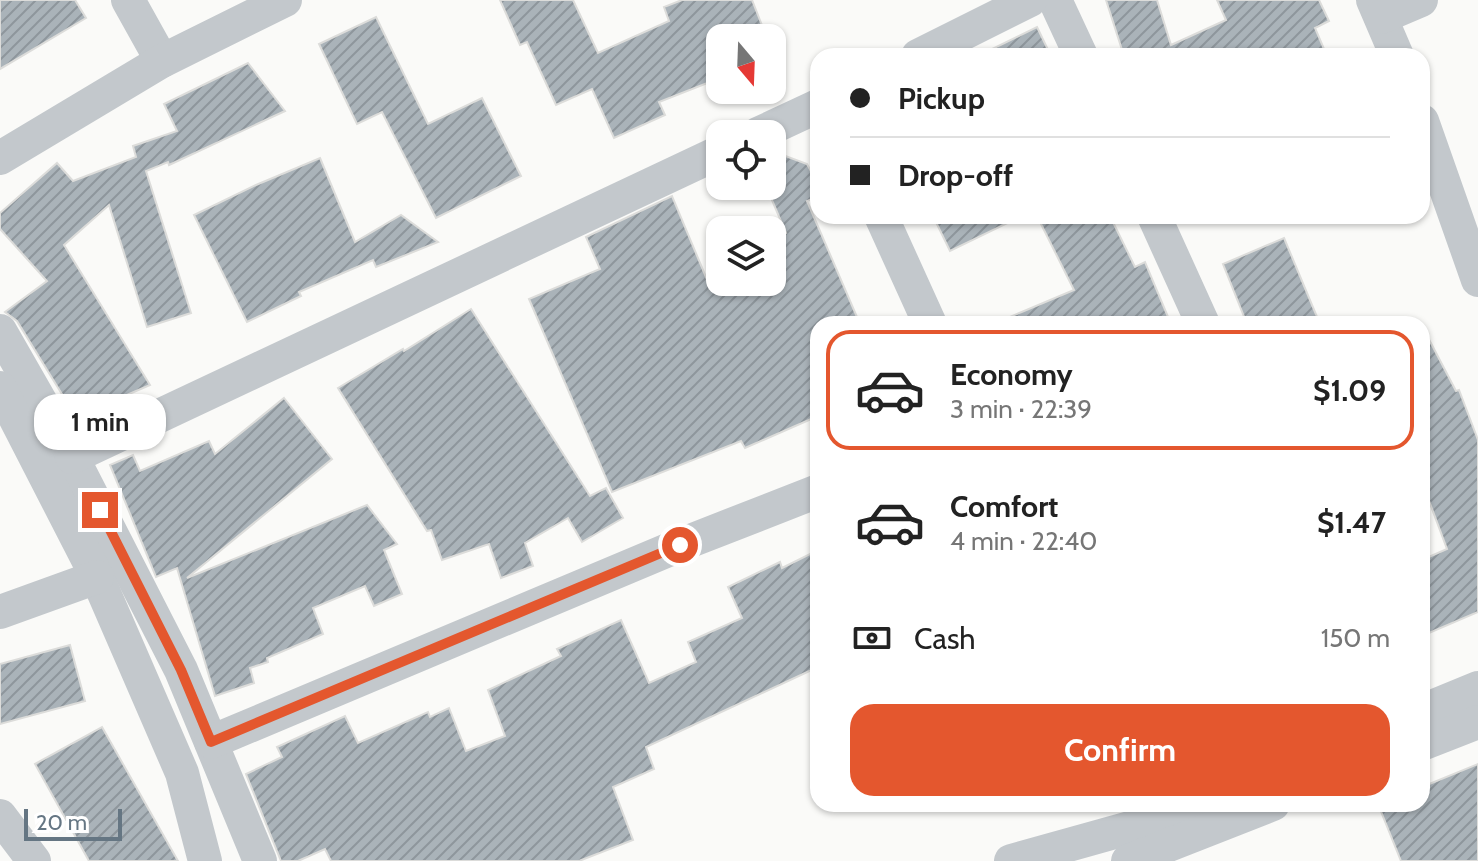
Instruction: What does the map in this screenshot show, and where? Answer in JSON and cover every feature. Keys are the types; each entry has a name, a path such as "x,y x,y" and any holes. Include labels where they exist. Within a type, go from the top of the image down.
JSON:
{"street":[{"path":"128,0 162,61"},
{"path":"0,158 162,61 285,0"},
{"path":"934,48 1030,0"},
{"path":"1055,0 1077,48"},
{"path":"1394,48 1377,8 1421,0"},
{"path":"786,121 810,110"},
{"path":"1430,144 1478,280"},
{"path":"72,457 706,159"},
{"path":"885,224 926,316"},
{"path":"1158,224 1199,316"},
{"path":"0,331 129,564 181,670 260,861"},
{"path":"0,388 97,577 182,773 205,861"},
{"path":"211,742 680,545 810,494"},
{"path":"0,612 97,577"},
{"path":"1430,708 1478,688"},
{"path":"1430,741 1478,722"},
{"path":"1128,861 1253,812"},
{"path":"1011,861 1135,815"},
{"path":"0,816 34,861"}],"building":[{"path":"0,0 75,0 86,18 0,69"},
{"path":"500,0 573,0 598,53 669,21 664,7 682,0 752,0 761,24 706,24 706,84 659,102 665,115 614,138 592,89 556,105 527,42 520,45"},
{"path":"1106,0 1157,0 1171,45 1226,20 1217,0 1319,0 1329,21 1315,28 1324,48 1121,48"},
{"path":"376,17 428,124 482,98 521,176 436,218 382,112 357,124 319,44"},
{"path":"1037,27 1047,48 994,48"},
{"path":"248,63 285,111 169,165 168,162 146,171 191,313 147,327 109,205 64,245 150,385 76,417 17,321 5,312 47,281 0,229 0,213 57,163 73,181 136,157 133,146 177,131 164,104"},
{"path":"786,156 807,164 810,169 810,200 807,201 810,224 817,224 857,316 810,316 810,420 745,448 741,441 612,492 529,299 600,269 586,237 672,196 706,277 706,296 786,296 786,216 779,216 772,200 786,200"},
{"path":"320,158 355,242 401,215 438,242 376,267 373,260 299,292 301,296 247,322 194,215"},
{"path":"937,224 1006,224 950,251"},
{"path":"1041,224 1114,224 1135,267 1145,262 1168,316 1012,316 1074,290"},
{"path":"1284,238 1317,316 1244,316 1223,264"},
{"path":"471,309 590,496 606,488 623,518 582,542 568,518 525,543 533,566 501,578 489,544 442,560 431,530 427,531 338,388"},
{"path":"1430,341 1456,391 1459,390 1478,440 1478,612 1430,633 1430,556 1447,549 1430,503"},
{"path":"284,398 332,459 187,578 367,505 397,544 384,550 402,594 374,606 365,586 313,608 323,634 250,668 254,683 215,696 177,568 156,577 110,465 133,455 140,471 209,441 215,454"},
{"path":"810,554 810,671 646,747 654,769 613,787 633,840 579,861 331,861 325,849 298,861 281,861 246,774 282,757 277,747 345,716 358,743 428,712 430,717 449,708 466,751 505,736 488,690 561,656 557,649 621,620 649,683 696,662 688,642 742,618 728,587 780,562 782,568"},
{"path":"70,645 85,701 0,724 0,664"},
{"path":"102,727 178,861 89,861 35,764"},
{"path":"1478,764 1478,861 1401,861 1381,812 1430,812 1430,784"}],"route":[{"path":"100,510 181,670 211,742 680,545"}]}
